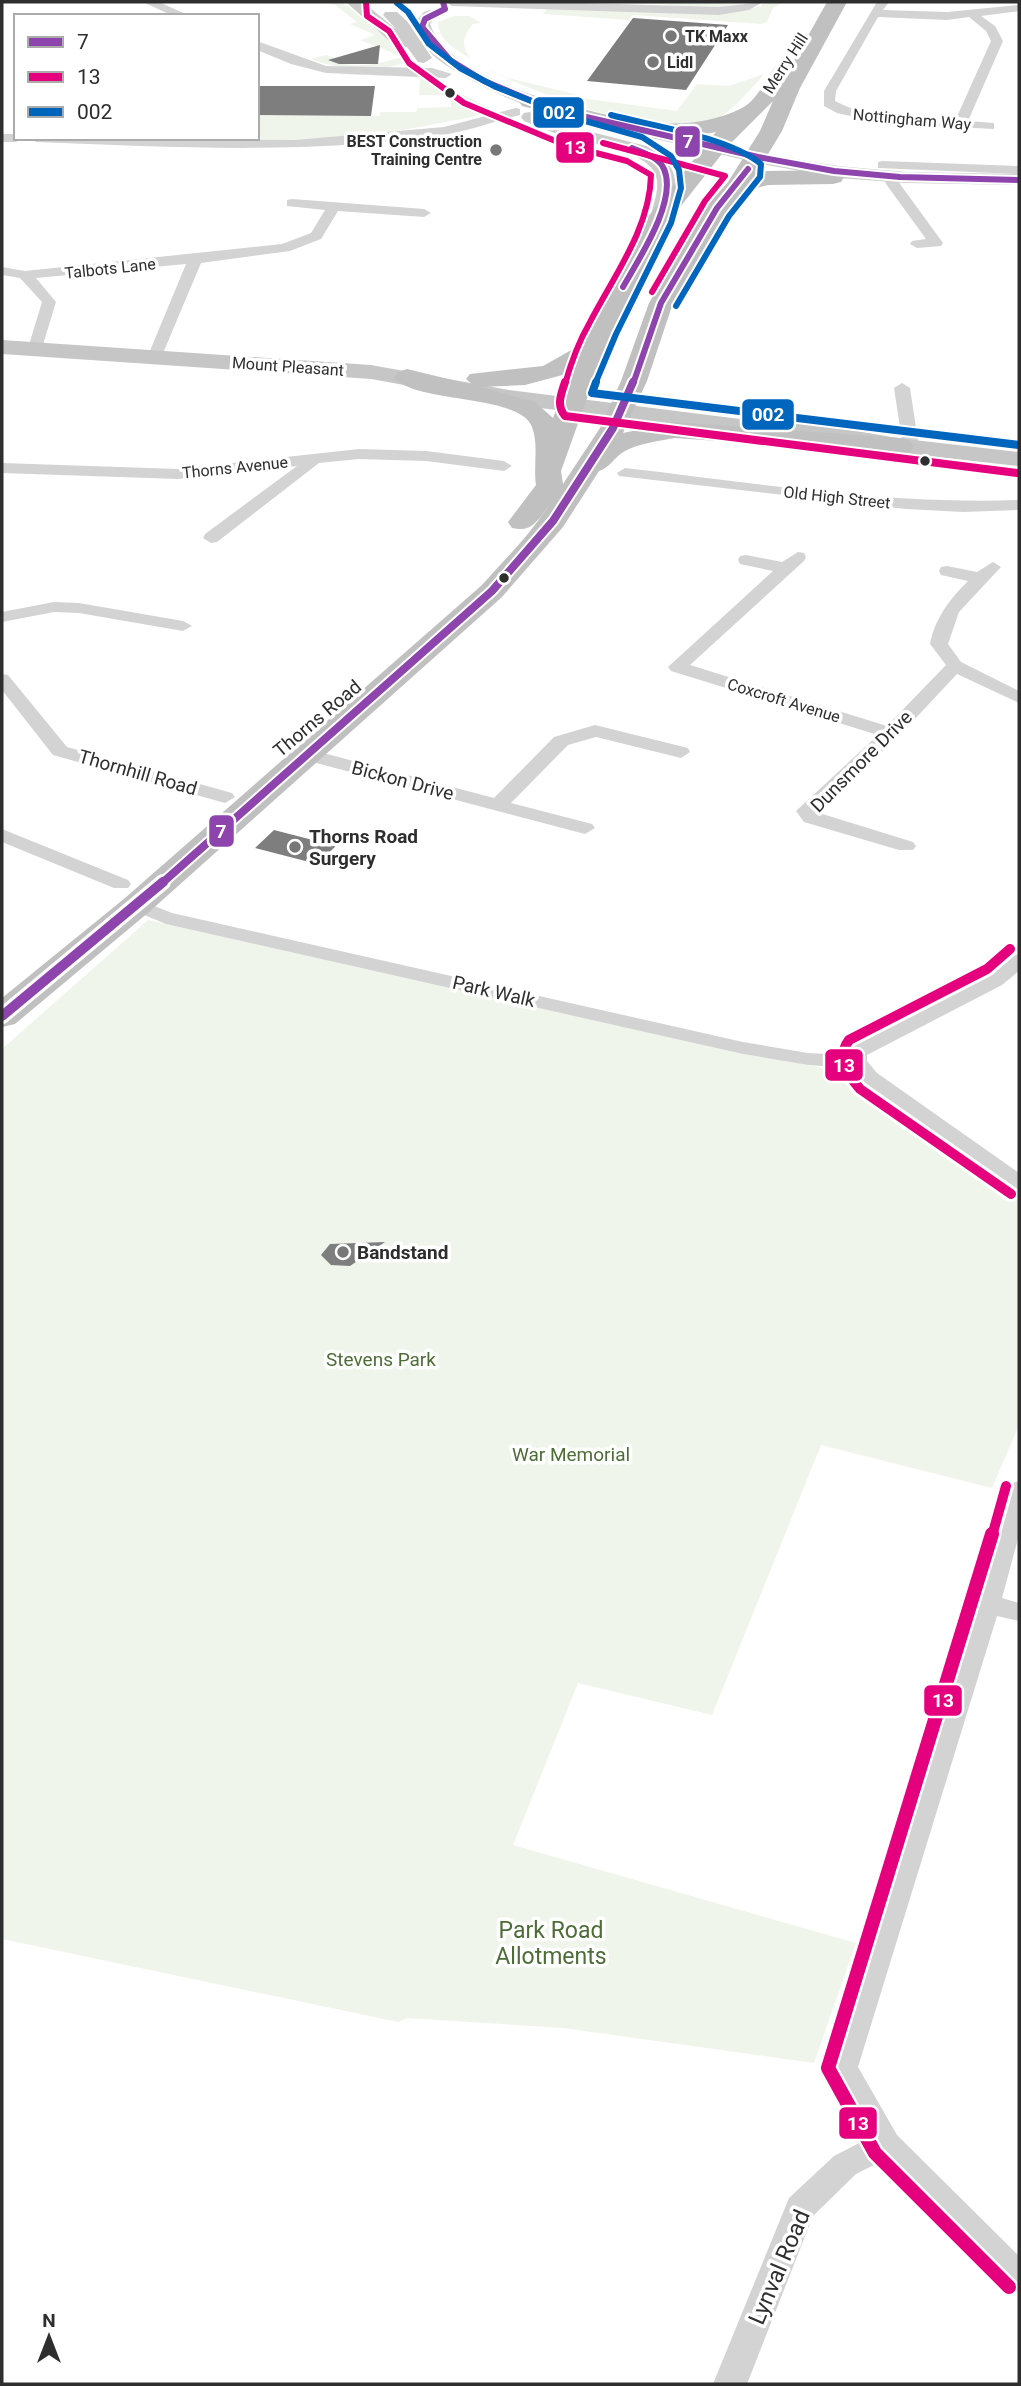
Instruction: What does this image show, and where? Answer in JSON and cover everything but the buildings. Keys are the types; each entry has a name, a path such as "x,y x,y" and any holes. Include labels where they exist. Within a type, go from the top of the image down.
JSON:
{"highway":[{"name":"Merry Hill","path":"600,401 660,308 717,208 727,162 756,104 770,92 822,2"},
{"name":"Merry Hill","path":"600,401 592,348 659,218 727,162 771,131 789,88 837,2"},
{"path":"642,247 666,232 727,162 764,114 789,88"},
{"path":"523,106 673,132 698,131 728,124 756,104"},
{"path":"571,113 602,128 727,162 766,178 833,177"},
{"path":"657,402 645,385 664,322 660,308"},
{"path":"479,379 528,377 550,373 573,365 592,348"},
{"path":"407,377 440,387 505,400 537,414 545,424 548,478"},
{"name":"Thorns Road","path":"2,988 129,895 308,755 492,591 527,553 613,428 600,401"},
{"name":"Thorns Road","path":"2,1016 129,895 225,797 460,596 497,555 600,401"},
{"path":"583,475 614,446 634,438 675,430 906,447"}],"main road":[{"name":"Mount Pleasant","path":"2,346 314,367 407,377 498,395 600,401"},
{"path":"407,377 479,379 600,401 906,447 1019,459"},
{"path":"600,401 657,402 906,447"}],"street":[{"path":"149,2 179,14"},
{"path":"354,2 412,17 430,15 445,9 443,2"},
{"path":"452,2 719,11 755,3"},
{"name":"Nottingham Way","path":"883,2 874,13 830,91 828,103 846,113 989,126"},
{"path":"874,13 918,16 974,15 1019,8"},
{"path":"382,11 421,55 471,91 523,106 571,113"},
{"path":"93,140 236,145 295,144 444,131 523,106 527,109 527,106 487,88 489,83 433,45 422,27 422,23 430,15"},
{"path":"960,124 997,41 991,29 974,15"},
{"path":"259,46 321,69 363,73 417,70 446,74"},
{"path":"387,71 404,68 421,55"},
{"path":"523,106 570,132 632,148 727,162 1019,180"},
{"path":"771,131 789,153 802,159 824,167 884,173 936,243 917,244"},
{"path":"632,148 657,161 664,168 667,186 659,218"},
{"path":"833,177 1019,170"},
{"path":"292,203 424,213"},
{"name":"Talbots Lane","path":"2,271 24,275 285,248 316,236 334,206"},
{"path":"154,358 195,259"},
{"name":"Talbots Lane","path":"24,275 50,302 35,348"},
{"path":"902,388 906,447"},
{"path":"467,461 479,444"},
{"name":"Thorns Avenue","path":"2,468 178,474 383,454 504,466"},
{"path":"211,538 315,459"},
{"name":"Old High Street","path":"625,473 906,504 963,507 1019,505"},
{"path":"647,493 656,478"},
{"name":"Coxcroft Avenue","path":"746,560 792,563 670,672 891,733"},
{"path":"947,571 987,573 950,611 942,624 939,644 955,666 1019,698"},
{"path":"2,617 54,607 79,608 183,626"},
{"name":"Dunsmore Drive","path":"906,846 811,818 806,811 891,733 955,666"},
{"name":"Thornhill Road","path":"2,679 60,751 225,797"},
{"path":"498,805 561,741 584,734 595,731 681,752"},
{"name":"Bickon Drive","path":"308,755 584,828"},
{"path":"862,833 879,816"},
{"name":"Park Walk","path":"2,835 129,895 166,918 743,1048 808,1059 856,1062"},
{"path":"1019,960 995,981 857,1052 856,1062 869,1078 1019,1183"},
{"path":"1019,1490 987,1604 842,2068 886,2144 1019,2277"},
{"path":"987,1604 1019,1612"},
{"name":"Lynval Road","path":"730,2384 800,2208 845,2165 886,2144"}],"green space":[{"path":"325,2 340,2 346,5 402,51 407,57 406,62 383,68 358,69 310,59 326,55 335,58 330,60 358,65 403,57 360,40 375,35 350,24 357,22 335,5"},
{"path":"553,2 744,4 704,9 660,4"},
{"path":"764,2 784,2 773,8 767,22 761,24 633,15 629,20 543,14 549,6 750,9 761,6"},
{"path":"454,16 470,16 481,23 473,24 465,37 464,45 470,58 449,44 439,29 438,22"},
{"path":"485,68 508,78 583,96 581,98 677,111 697,84 729,86 764,74 723,116 694,125 666,126 600,113 535,90"},
{"path":"334,74 411,74 426,77 490,108 481,114 463,119 367,135 288,140 209,141 183,140 259,140 259,115 380,116 380,112 416,112 417,108 451,107 451,95 419,95 420,77"},
{"name":"Stevens Park","path":"148,920 606,1021 733,1052 819,1067 841,1077 901,1116 1019,1200 1019,1425 992,1488 821,1445 712,1715 578,1683 513,1845 856,1943 814,2063 563,2028 407,2018 398,2022 2,1939 2,1049"}],"transit line":[{"name":"13","path":"366,2 367,16 389,31 409,63 464,103 565,145 627,161 651,175 651,192 636,235 574,356 559,402 560,410 565,416 1017,473"},
{"name":"7","path":"443,2 445,9 425,19 422,27 444,55 484,81 556,109 732,152 809,167 900,177 1019,180"},
{"name":"002","path":"397,3 408,12 429,44 460,68 496,87 571,117 642,137 671,156 679,170 681,188 671,223 616,334 592,393 1019,445"},
{"name":"002","path":"611,115 716,143 753,157 761,164 760,177 729,216 676,306"},
{"name":"13","path":"603,143 725,176 705,201 652,292"},
{"name":"7","path":"623,287 654,229 661,212 667,181 664,169 658,162 632,148"},
{"name":"7","path":"2,1016 137,905 308,755 492,591 527,553 553,521 613,428 634,381 661,303 717,208 748,169"},
{"name":"13","path":"1010,949 987,969 849,1040 844,1046 842,1059 847,1072 860,1089 1011,1194"},
{"name":"13","path":"1006,1486 974,1600 828,2068 875,2153 1009,2287"}],"place":[{"name":"TK Maxx","path":"671,36"},
{"name":"Lidl","path":"653,62"},
{"name":"BEST Construction Training Centre","path":"496,150"},
{"name":"Thorns Road Surgery","path":"295,847"},
{"name":"Bandstand","path":"343,1252"}],"park label":[{"name":"War Memorial","path":"571,1454"},
{"name":"Park Road Allotments","path":"551,1943"}]}
